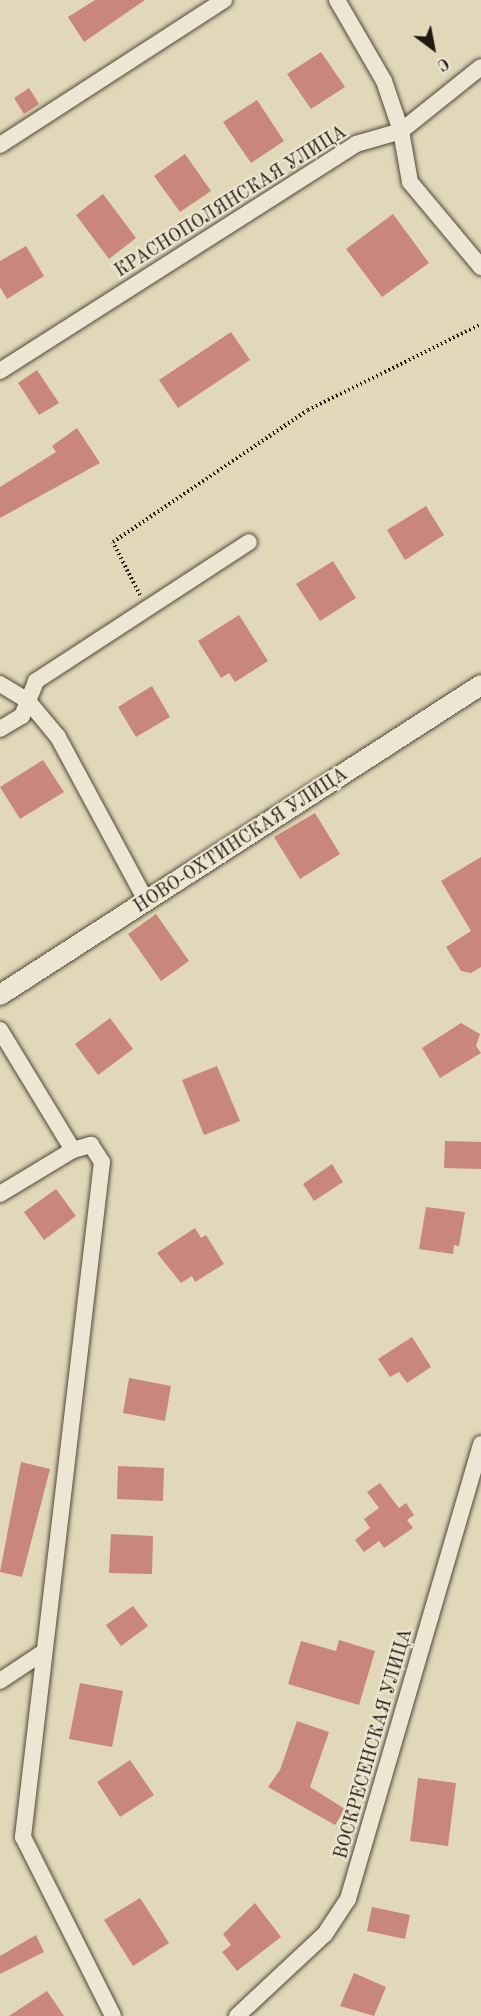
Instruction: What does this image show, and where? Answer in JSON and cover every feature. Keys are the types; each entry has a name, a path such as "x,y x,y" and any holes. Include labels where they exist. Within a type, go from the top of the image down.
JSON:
{"street":[{"path":"0,145 224,0"},
{"path":"337,0 384,81 401,131 410,182 481,267"},
{"name":"КРАСНОПОЛЯНСКАЯ УЛИЦА","path":"0,371 356,144 401,131 481,67"},
{"path":"0,729 22,716 36,681 249,542"},
{"path":"0,684 28,701 58,736 147,902"},
{"name":"НОВО-ОХТИНСКАЯ УЛИЦА","path":"0,996 481,685"},
{"path":"0,1029 73,1150"},
{"path":"0,1194 73,1150 91,1145 98,1150 104,1176 42,1653 23,1838 113,2016"},
{"name":"ВОСКРЕСЕНСКАЯ УЛИЦА","path":"237,2016 325,1934 348,1899 481,1444"},
{"path":"0,1681 42,1653"}],"path":[{"path":"147,609 113,542 308,410 481,324"}],"building":[{"path":"95,0 145,0 84,42 68,17"},
{"path":"321,52 345,87 311,109 287,74"},
{"path":"29,88 39,104 24,114 14,98"},
{"path":"257,100 284,141 251,163 223,122"},
{"path":"185,154 211,191 180,212 154,176"},
{"path":"103,194 136,238 109,259 76,215"},
{"path":"393,214 429,263 382,297 346,249"},
{"path":"26,246 44,276 7,299 0,287 0,261"},
{"path":"231,332 250,360 178,408 159,380"},
{"path":"37,370 59,403 39,415 18,383"},
{"path":"77,428 100,463 0,518 0,487 56,452 52,446"},
{"path":"426,506 444,535 405,560 387,530"},
{"path":"333,561 356,598 320,621 296,584"},
{"path":"239,615 268,661 235,682 229,673 221,678 198,641"},
{"path":"152,686 170,717 136,737 118,707"},
{"path":"43,760 64,792 20,819 0,787"},
{"path":"315,813 340,854 300,879 274,837"},
{"path":"481,857 481,967 471,973 461,971 446,947 471,931 441,881"},
{"path":"156,914 189,961 161,981 128,934"},
{"path":"110,1018 133,1049 98,1075 75,1044"},
{"path":"461,1023 480,1034 476,1046 481,1053 440,1078 422,1048"},
{"path":"217,1066 240,1121 204,1135 182,1080"},
{"path":"445,1141 481,1142 481,1169 444,1168"},
{"path":"332,1164 343,1182 314,1201 303,1184"},
{"path":"56,1189 76,1216 44,1240 24,1212"},
{"path":"426,1207 465,1212 459,1246 454,1245 453,1254 419,1249"},
{"path":"195,1228 201,1238 206,1235 224,1264 195,1282 192,1276 181,1283 157,1253"},
{"path":"412,1337 431,1367 407,1383 399,1372 390,1377 378,1359"},
{"path":"129,1378 171,1386 165,1421 123,1413"},
{"path":"21,1462 50,1469 22,1577 0,1572"},
{"path":"118,1466 164,1468 163,1501 117,1499"},
{"path":"380,1483 399,1508 406,1503 414,1515 407,1520 413,1528 384,1548 379,1541 364,1552 355,1540 370,1528 364,1519 379,1508 367,1492"},
{"path":"111,1534 153,1536 152,1574 109,1573"},
{"path":"133,1606 148,1626 121,1646 106,1625"},
{"path":"339,1640 375,1651 359,1705 288,1684 301,1641 336,1651"},
{"path":"80,1683 123,1691 112,1747 69,1739"},
{"path":"297,1721 329,1732 310,1787 345,1809 335,1825 268,1787 280,1770"},
{"path":"130,1760 154,1795 120,1817 97,1782"},
{"path":"418,1778 456,1783 448,1846 410,1841"},
{"path":"140,1898 169,1943 133,1966 104,1920"},
{"path":"255,1903 281,1937 237,1971 222,1952 231,1945 223,1934"},
{"path":"372,1907 410,1915 405,1939 367,1931"},
{"path":"36,1935 44,1952 0,1974 0,1956"},
{"path":"354,1973 386,1987 374,2016 340,2006"},
{"path":"47,1991 64,2016 9,2016"}]}
